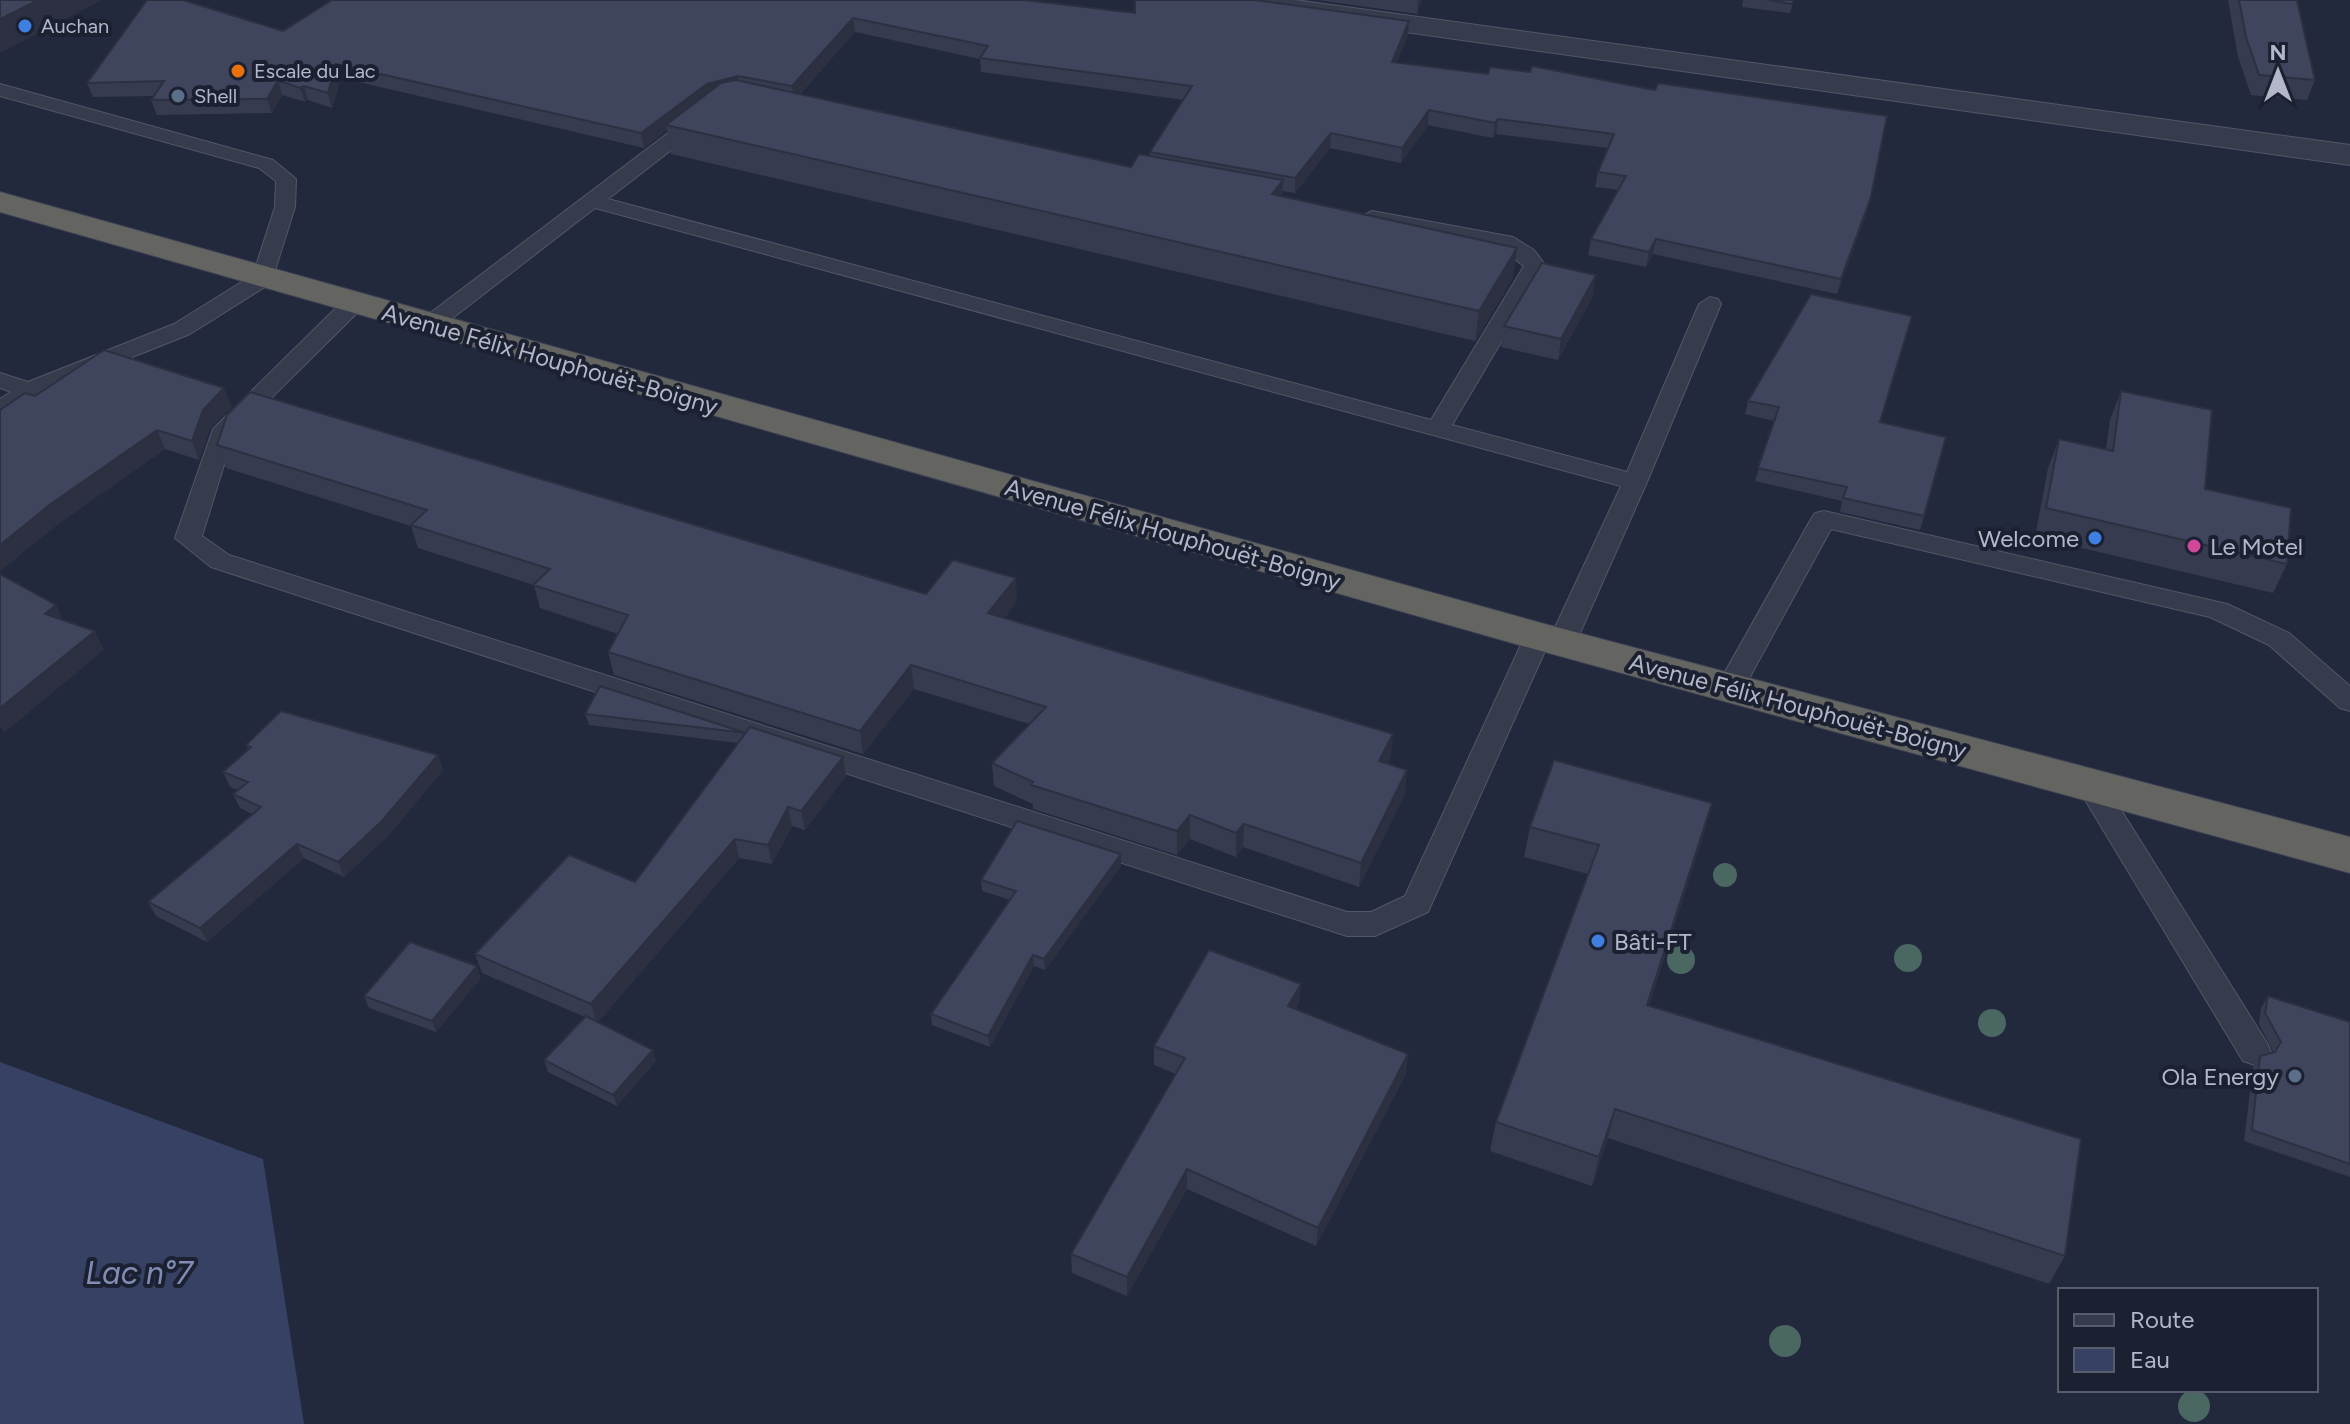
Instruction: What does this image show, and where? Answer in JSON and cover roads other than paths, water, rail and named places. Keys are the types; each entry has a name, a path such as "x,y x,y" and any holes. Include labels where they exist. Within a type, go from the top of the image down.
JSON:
{"highway":[{"name":"Avenue Félix Houphouët-Boigny","path":"0,202 1550,639 2350,855"}],"street":[{"path":"1234,0 2350,155"}],"lane":[{"path":"0,90 266,164 286,179 285,207 263,278 182,329 29,390 0,410"},
{"path":"429,325 717,105"},
{"path":"593,201 1635,482"},
{"path":"1350,213 1505,242 1526,255 1535,266 1438,428"},
{"path":"353,304 222,434 188,538 220,561 1347,924 1375,924 1417,904 1550,639 1635,482 1710,304"},
{"path":"0,380 29,390"},
{"path":"1730,688 1824,519 2218,610 2279,639 2350,701"},
{"path":"2091,785 2255,1052"}],"water":[{"name":"Lac n°7","path":"0,1062 263,1159 304,1424 0,1424"}],"place":[{"name":"Auchan","path":"25,26"},
{"name":"Escale du Lac","path":"238,71"},
{"name":"Shell","path":"178,96"},
{"name":"Welcome","path":"2095,538"},
{"name":"Le Motel","path":"2194,546"},
{"name":"Bâti-FT","path":"1598,941"},
{"name":"Ola Energy","path":"2295,1076"}]}
